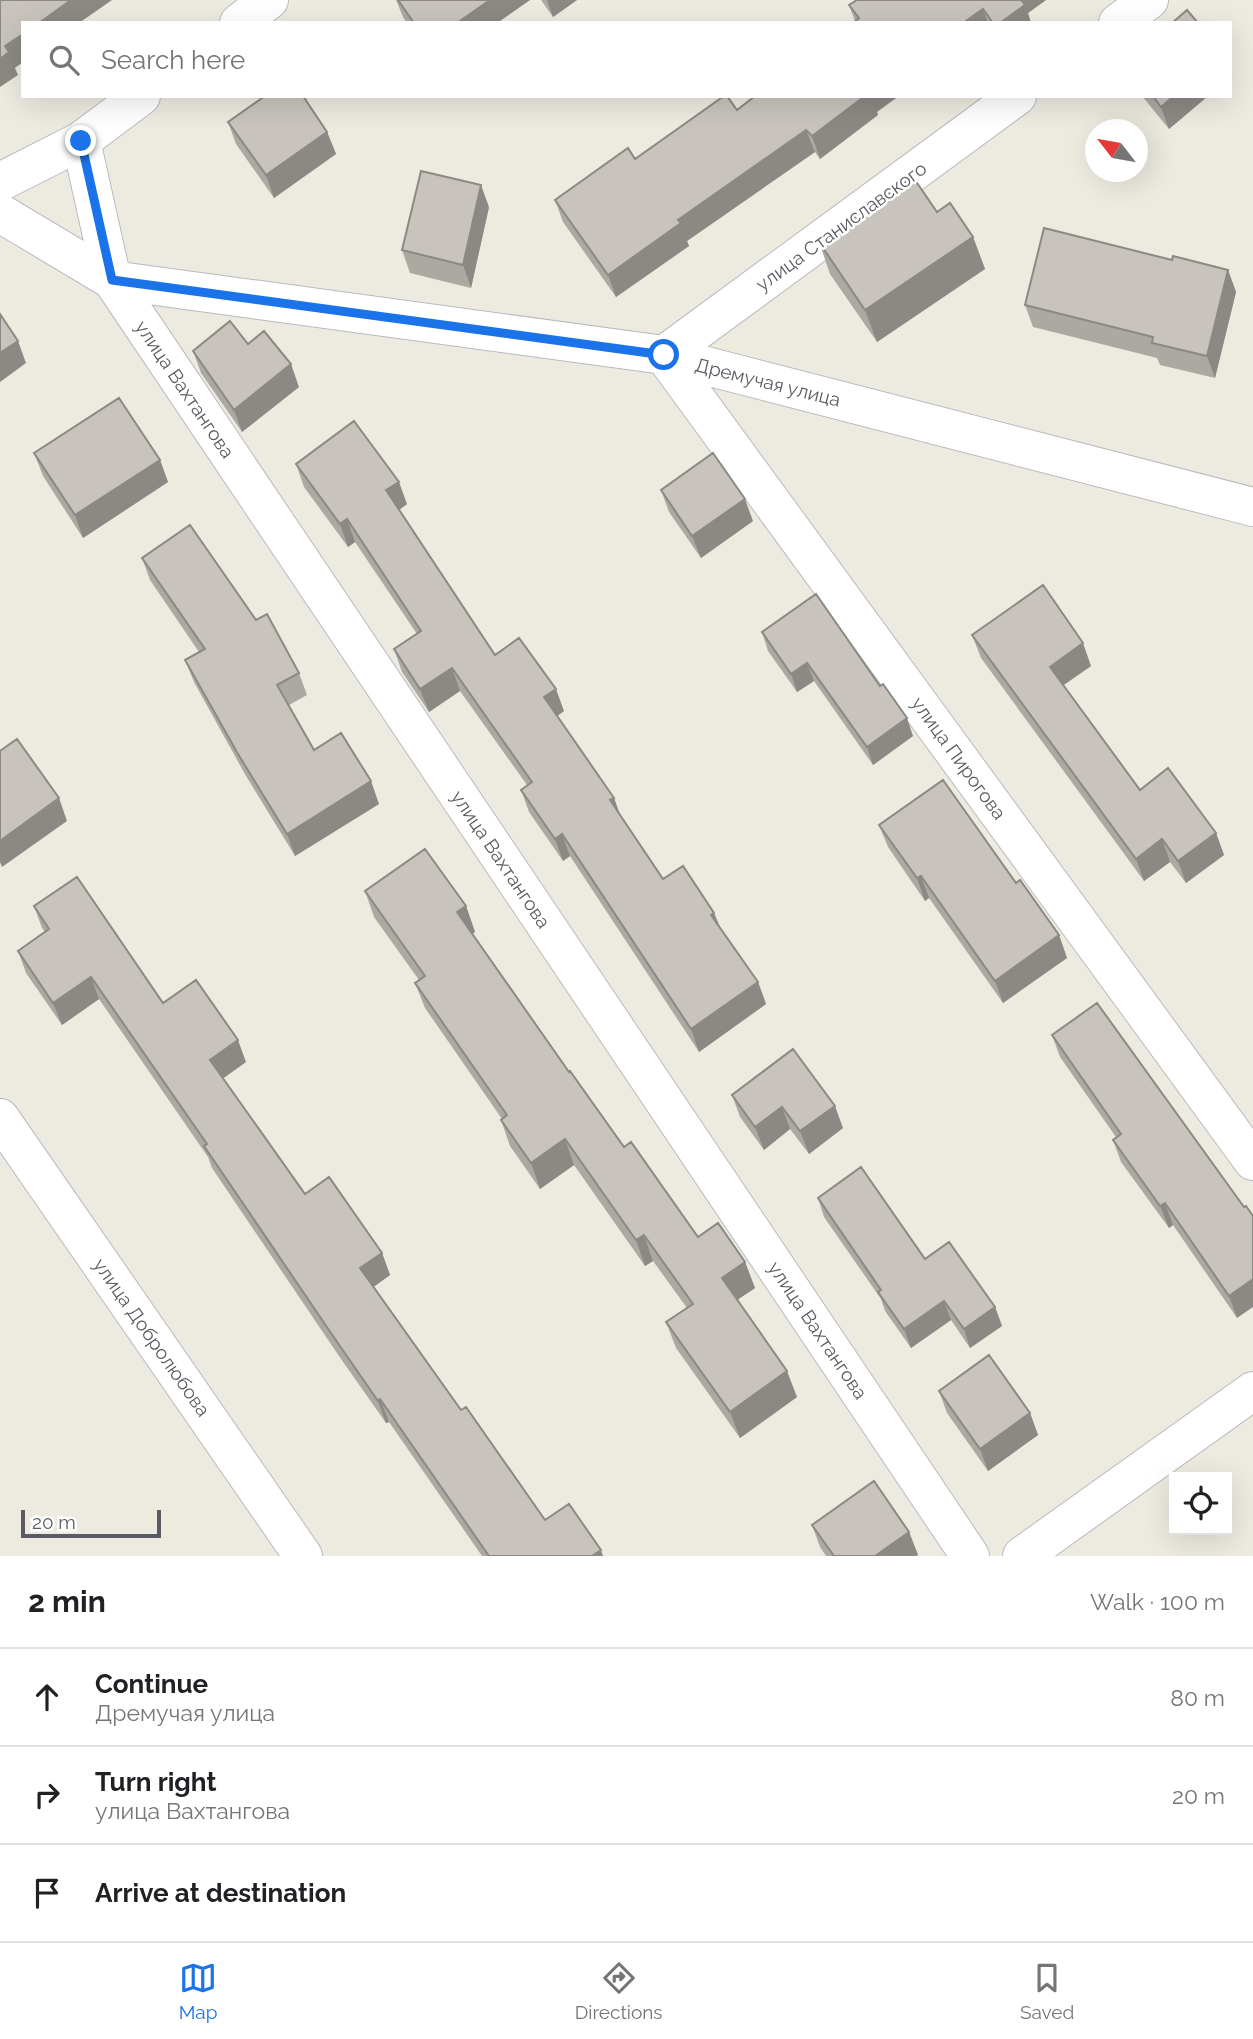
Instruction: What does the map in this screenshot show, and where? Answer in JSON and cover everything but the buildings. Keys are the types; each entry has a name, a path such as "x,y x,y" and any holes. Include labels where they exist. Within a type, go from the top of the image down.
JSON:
{"street":[{"path":"242,21 270,0"},
{"path":"1121,21 1149,0"},
{"path":"0,182 81,141 138,98"},
{"name":"улица Станиславского","path":"664,355 1014,98"},
{"name":"улица Вахтангова","path":"81,141 112,280 970,1556"},
{"name":"Дремучая улица","path":"0,213 112,280 664,355 1253,507"},
{"name":"улица Пирогова","path":"664,355 1253,1161"},
{"name":"улица Добролюбова","path":"0,1118 303,1556"},
{"path":"1022,1556 1253,1391"}],"route":[{"path":"81,141 112,280 664,355"}]}
